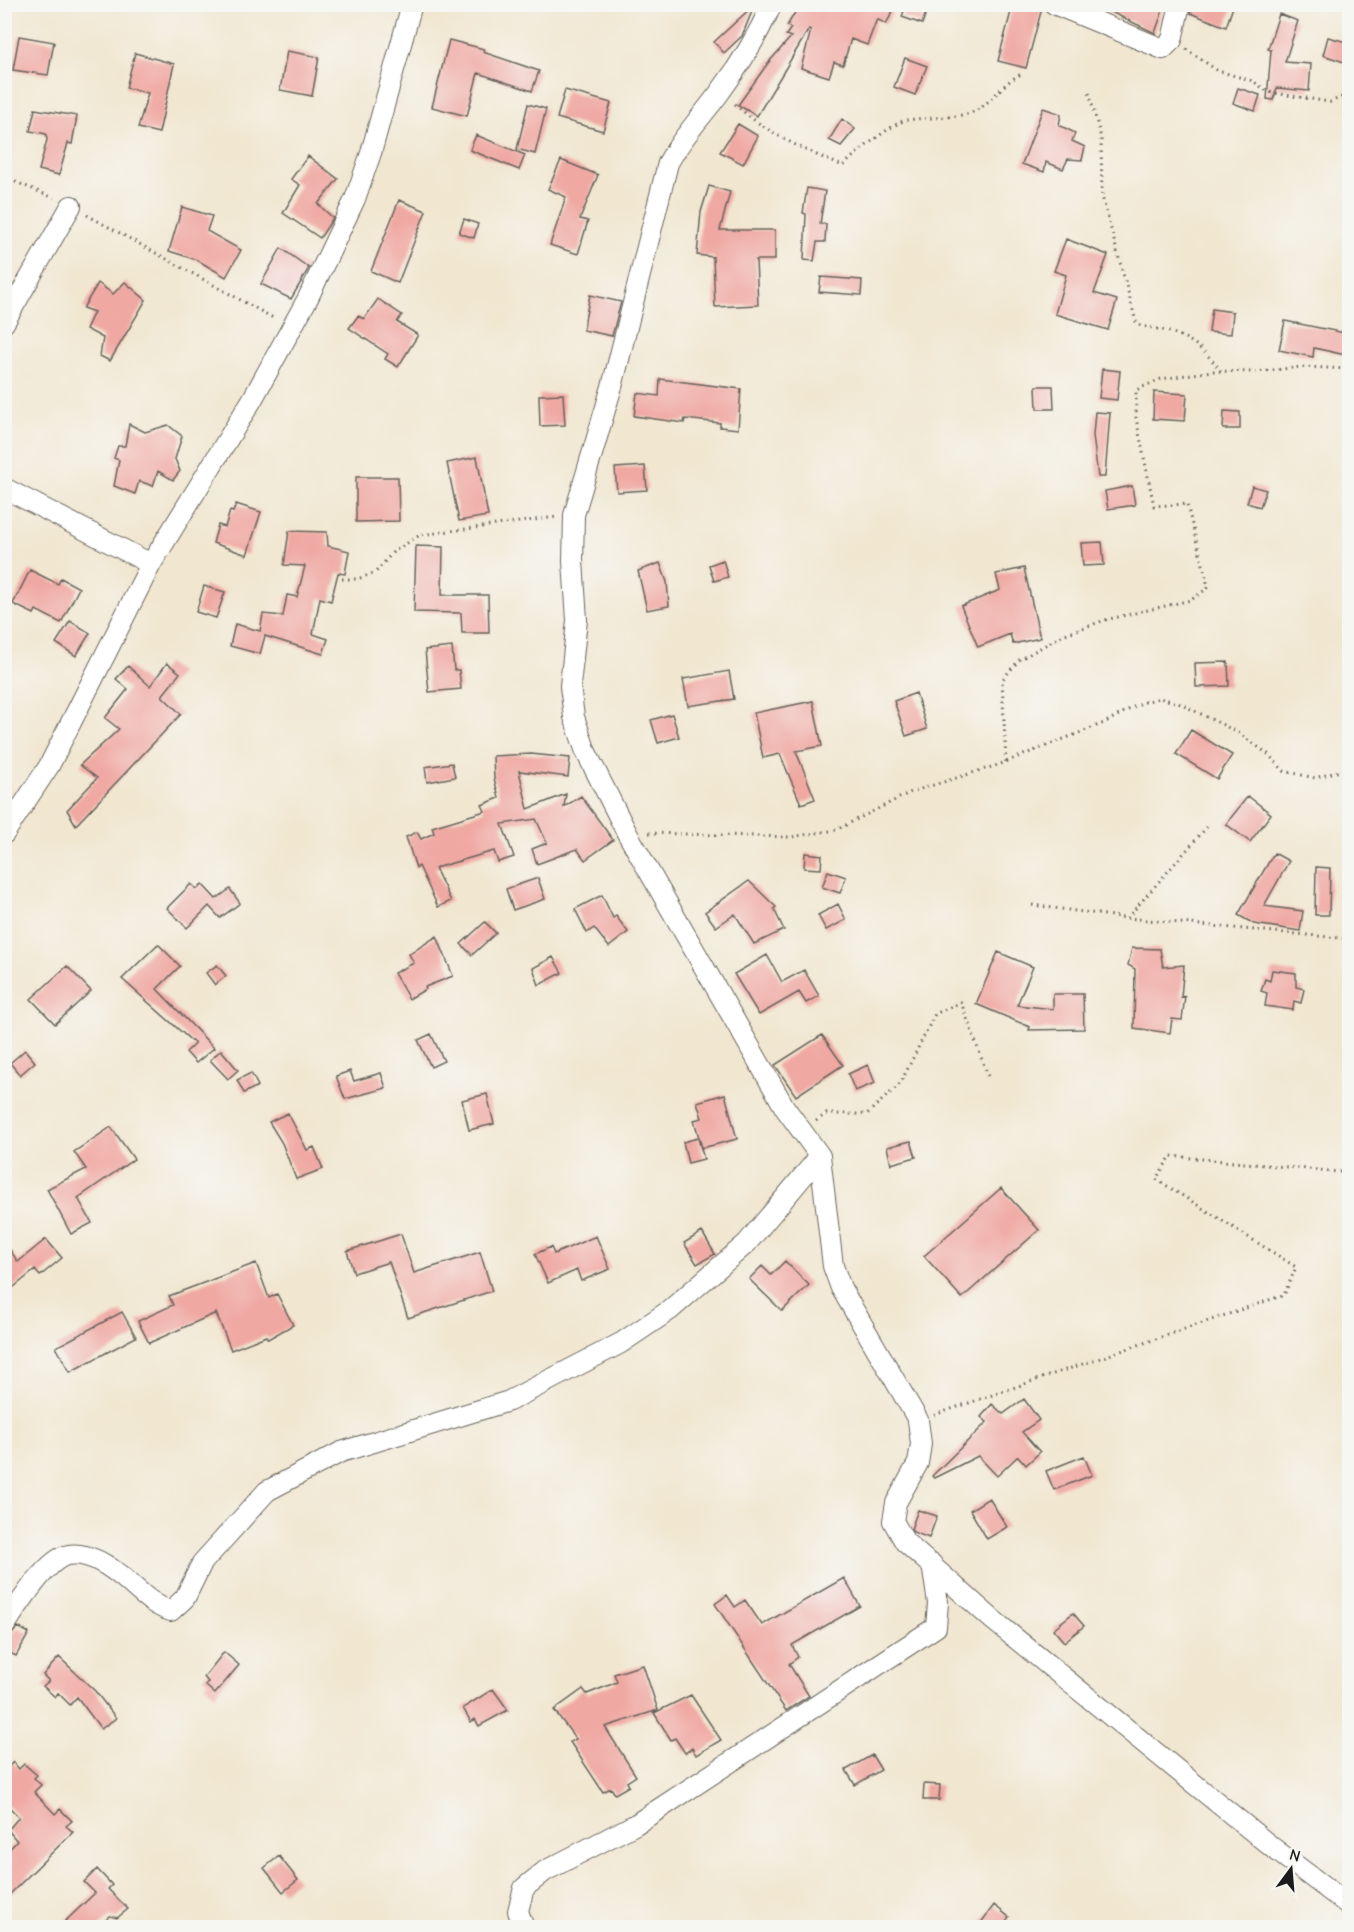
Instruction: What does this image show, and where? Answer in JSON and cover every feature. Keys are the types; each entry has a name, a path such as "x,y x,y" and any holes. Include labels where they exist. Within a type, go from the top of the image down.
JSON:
{"street":[{"path":"4,834 49,766 151,564 252,400 289,328 308,298 355,199 371,153 412,4"},
{"path":"772,4 758,34 725,84 685,133 668,163 613,383 574,515 573,561 577,620 570,686 574,717 586,752 627,833 780,1099 820,1156 833,1266 841,1288 918,1420 921,1444 918,1462 896,1503 893,1521 905,1542 993,1620 1273,1848 1350,1906"},
{"path":"1054,4 1156,47 1166,49 1172,40 1180,4"},
{"path":"4,323 71,206"},
{"path":"4,488 151,564"},
{"path":"4,1627 38,1579 57,1560 69,1555 110,1566 155,1605 171,1611 184,1598 202,1563 267,1491 341,1452 509,1401 621,1343 670,1310 747,1243 820,1156"},
{"path":"524,1928 518,1911 524,1888 545,1871 636,1824 936,1627 938,1603 932,1564"}],"path":[{"path":"1172,40 1218,70 1253,81 1268,92 1330,102 1344,96 1350,87"},
{"path":"725,84 733,103 753,122 808,152 843,166 866,144 903,121 974,112 993,98 1010,79 1022,74"},
{"path":"1089,93 1101,138 1102,196 1137,325 1177,332 1204,349 1221,371"},
{"path":"4,177 71,206 289,328"},
{"path":"1006,762 1002,680 1019,660 1065,634 1105,620 1191,600 1208,588 1187,504 1154,506 1136,418 1137,390 1161,379 1221,371 1301,367 1350,369"},
{"path":"342,579 357,579 375,573 393,552 420,535 574,515"},
{"path":"627,833 791,837 836,830 911,792 1006,762 1104,723 1141,703 1160,698 1181,704 1237,732 1268,754 1284,771 1315,778 1350,768"},
{"path":"1127,918 1208,827"},
{"path":"1032,905 1127,918 1350,939"},
{"path":"802,1131 826,1114 867,1114 900,1084 935,1014 962,1002 989,1079"},
{"path":"918,1420 1284,1295 1296,1267 1156,1179 1171,1156 1350,1173"}],"building":[{"path":"755,4 742,36 724,53 714,42"},
{"path":"800,4 883,4 893,11 886,24 877,19 867,45 851,39 843,65 834,62 829,77 801,68 811,30 809,29 757,116 738,105 768,63 791,37 786,35 791,28 787,26"},
{"path":"906,4 929,4 922,24 902,17"},
{"path":"1013,4 1042,8 1026,68 998,61"},
{"path":"1094,4 1165,4 1155,33"},
{"path":"1192,4 1234,4 1226,27 1190,13"},
{"path":"1279,14 1298,21 1285,62 1311,64 1309,91 1277,88 1273,100 1267,99 1271,50 1268,49"},
{"path":"19,36 54,42 48,75 13,70"},
{"path":"1328,37 1350,43 1344,62 1323,55"},
{"path":"449,40 484,49 483,52 539,71 532,91 478,73 467,116 432,107"},
{"path":"287,51 319,57 312,96 280,90"},
{"path":"135,53 174,64 159,133 138,128 148,93 126,88"},
{"path":"905,58 927,66 915,95 894,87"},
{"path":"1238,88 1260,95 1255,111 1233,103"},
{"path":"565,90 611,103 603,131 557,118"},
{"path":"528,104 546,109 535,154 517,149"},
{"path":"1043,108 1061,114 1059,125 1075,133 1072,141 1085,147 1082,160 1068,159 1063,169 1046,162 1044,172 1022,164"},
{"path":"35,109 77,116 72,144 68,143 59,175 39,170 47,140 46,134 30,131"},
{"path":"842,119 855,129 841,146 829,140"},
{"path":"738,124 758,136 743,164 720,152"},
{"path":"476,135 525,155 519,170 470,150"},
{"path":"308,156 338,179 318,204 333,218 320,238 283,213 300,185 291,179"},
{"path":"561,160 598,175 580,219 588,221 578,254 550,245 566,197 548,189"},
{"path":"709,186 730,192 720,230 775,230 775,260 756,260 758,305 715,307 713,257 697,255 701,212"},
{"path":"807,188 825,191 820,224 826,224 825,242 817,242 814,261 804,260 806,214 803,213"},
{"path":"399,200 426,211 398,283 371,271"},
{"path":"182,207 212,216 207,231 241,250 226,277 197,260 169,251"},
{"path":"464,219 478,224 474,238 459,233"},
{"path":"1066,239 1108,255 1094,293 1117,300 1108,330 1055,314 1066,275 1054,271"},
{"path":"281,248 309,268 291,299 261,284"},
{"path":"821,277 862,280 861,295 819,292"},
{"path":"125,282 146,300 110,361 100,356 103,338 86,329 94,312 83,308 98,283 113,294"},
{"path":"590,295 621,302 612,336 583,330"},
{"path":"378,299 402,315 397,322 418,335 398,367 385,359 388,354 349,328 358,316 364,319"},
{"path":"1212,309 1233,312 1231,334 1209,332"},
{"path":"1285,321 1350,334 1350,356 1314,348 1313,357 1279,350"},
{"path":"1102,369 1120,371 1117,400 1099,398"},
{"path":"660,379 741,389 738,429 720,427 720,423 685,419 684,423 634,416 637,393 659,396"},
{"path":"1036,386 1053,386 1054,409 1037,409"},
{"path":"1154,392 1187,394 1185,421 1153,419"},
{"path":"563,394 565,425 540,426 539,395"},
{"path":"1224,411 1240,412 1240,429 1223,429"},
{"path":"1095,412 1110,413 1105,477 1098,477 1093,435"},
{"path":"129,424 145,432 168,425 182,436 175,459 180,471 173,480 158,471 153,486 139,481 135,494 114,486 119,460 114,458 118,446 125,446"},
{"path":"477,457 488,516 459,521 447,463"},
{"path":"645,466 647,490 617,492 615,468"},
{"path":"356,477 398,477 399,521 356,522"},
{"path":"1132,486 1135,505 1108,509 1105,491"},
{"path":"1252,486 1266,490 1260,507 1247,503"},
{"path":"236,504 261,512 247,555 213,543 218,525 225,527 230,511 233,512"},
{"path":"289,531 327,532 328,546 349,551 345,574 338,573 331,601 320,598 313,634 328,639 323,654 265,636 260,654 230,646 235,624 260,631 263,614 283,616 287,595 297,597 305,566 284,565"},
{"path":"1102,542 1104,565 1083,566 1081,543"},
{"path":"416,546 443,547 442,595 488,595 489,633 462,633 461,613 414,612"},
{"path":"723,560 728,577 714,581 709,565"},
{"path":"660,563 667,582 669,606 647,610 638,571"},
{"path":"1024,568 1040,638 1013,644 1010,634 978,647 961,606 1000,590 996,574"},
{"path":"30,570 58,584 61,578 79,588 61,623 36,610 34,614 13,604"},
{"path":"204,586 225,592 216,618 196,612"},
{"path":"70,621 90,633 76,656 56,643"},
{"path":"452,647 454,670 459,670 461,689 429,692 425,650"},
{"path":"1228,662 1229,686 1196,687 1195,663"},
{"path":"167,663 180,673 162,696 181,714 76,825 67,810 97,778 80,765 119,729 105,718 128,689 116,679 128,666 150,686"},
{"path":"729,671 734,699 688,706 683,679"},
{"path":"916,693 927,729 906,736 894,701"},
{"path":"813,701 822,746 796,751 815,799 801,804 780,754 763,758 754,713"},
{"path":"672,714 679,737 658,743 651,720"},
{"path":"1191,730 1232,755 1217,779 1176,754"},
{"path":"531,754 570,758 568,777 519,771 528,809 566,794 564,807 581,796 613,840 585,860 577,849 537,864 532,849 547,843 536,819 502,824 514,857 498,862 494,851 435,868 451,901 438,907 419,866 416,868 406,837 417,832 421,839 434,833 432,827 485,811 482,805 499,798 494,778 493,756"},
{"path":"452,763 455,777 427,782 425,767"},
{"path":"1248,796 1271,814 1250,842 1226,824"},
{"path":"805,853 822,855 821,869 804,868"},
{"path":"1274,853 1289,861 1264,906 1303,911 1300,931 1254,924 1238,915"},
{"path":"1316,867 1330,868 1329,915 1315,915"},
{"path":"828,871 846,877 840,893 822,887"},
{"path":"538,878 545,899 513,910 506,889"},
{"path":"749,881 776,907 774,909 784,930 754,944 735,914 716,927 705,912"},
{"path":"191,884 197,889 202,884 216,899 230,889 240,903 220,918 209,906 187,928 167,908"},
{"path":"602,895 613,918 616,916 628,932 609,947 594,928 587,933 575,909"},
{"path":"838,904 846,920 826,930 818,915"},
{"path":"485,922 496,933 472,955 461,944"},
{"path":"437,936 453,976 425,987 426,989 409,999 394,973 414,963 409,954"},
{"path":"158,944 180,966 157,989 214,1048 196,1063 186,1052 195,1044 122,979"},
{"path":"1132,948 1160,949 1163,967 1184,965 1181,997 1185,996 1182,1020 1172,1019 1170,1033 1134,1028 1135,969 1128,965"},
{"path":"998,952 1033,967 1017,1005 1053,1009 1053,994 1083,994 1084,1029 1029,1030 1030,1027 976,1004"},
{"path":"767,955 782,982 804,970 819,996 806,1003 799,992 759,1015 734,974"},
{"path":"553,957 562,973 539,985 533,968"},
{"path":"217,965 226,976 215,985 206,973"},
{"path":"67,966 91,991 55,1024 31,999"},
{"path":"1272,970 1296,973 1296,987 1304,989 1301,1003 1294,1001 1293,1010 1265,1006 1267,993 1261,991 1265,979 1270,981"},
{"path":"431,1034 444,1061 431,1067 418,1040"},
{"path":"822,1035 843,1065 796,1096 775,1065"},
{"path":"25,1050 35,1062 20,1075 10,1063"},
{"path":"221,1050 238,1070 228,1079 210,1060"},
{"path":"868,1065 875,1083 855,1091 848,1074"},
{"path":"350,1071 354,1081 381,1073 386,1088 345,1099 336,1076"},
{"path":"251,1073 258,1086 244,1093 237,1080"},
{"path":"487,1094 494,1124 469,1130 462,1100"},
{"path":"725,1094 737,1139 702,1148 694,1120 702,1118 697,1102"},
{"path":"288,1113 307,1150 314,1147 323,1169 296,1179 282,1143 269,1122"},
{"path":"111,1127 134,1159 78,1198 92,1223 71,1234 47,1189 86,1169 74,1152"},
{"path":"698,1138 704,1159 688,1163 683,1142"},
{"path":"911,1141 916,1157 891,1164 887,1147"},
{"path":"1001,1188 1039,1230 962,1298 924,1256"},
{"path":"702,1232 715,1254 697,1264 684,1243"},
{"path":"401,1234 414,1273 480,1252 492,1291 408,1318 389,1262 354,1273 347,1251"},
{"path":"596,1236 610,1269 581,1281 577,1270 548,1283 535,1254 551,1247 554,1254"},
{"path":"46,1239 62,1258 40,1276 35,1270 4,1295 4,1241 18,1262"},
{"path":"785,1261 809,1285 782,1311 749,1279 762,1266 771,1275"},
{"path":"256,1263 269,1298 277,1294 293,1325 268,1339 266,1336 231,1350 216,1313 149,1343 138,1321 173,1305 169,1296"},
{"path":"122,1312 136,1337 70,1372 56,1347"},
{"path":"1024,1399 1039,1420 1022,1432 1040,1452 1026,1465 1018,1456 997,1476 978,1456 934,1478 932,1476 987,1422 981,1417 992,1404 1003,1414"},
{"path":"1084,1456 1092,1475 1054,1490 1046,1471"},
{"path":"989,1498 1007,1527 987,1539 970,1510"},
{"path":"918,1510 937,1516 929,1538 911,1529"},
{"path":"844,1578 860,1606 792,1645 798,1657 789,1664 809,1696 786,1711 715,1604 727,1595 735,1607 745,1600 762,1625"},
{"path":"1073,1613 1084,1626 1064,1642 1053,1629"},
{"path":"18,1627 29,1633 16,1656 4,1650 4,1643"},
{"path":"224,1652 239,1665 215,1694 205,1685 208,1682 204,1677"},
{"path":"59,1657 95,1691 116,1718 101,1729 77,1697 70,1705 58,1693 55,1697 43,1686 49,1681 43,1675"},
{"path":"643,1665 658,1710 605,1727 636,1776 627,1782 629,1786 615,1794 611,1788 603,1792 570,1742 576,1739 554,1710 583,1689 587,1694 617,1682 614,1674"},
{"path":"493,1689 508,1710 479,1726 475,1719 471,1722 463,1708"},
{"path":"691,1695 721,1740 696,1755 692,1748 685,1753 675,1738 671,1740 654,1713"},
{"path":"872,1755 881,1770 855,1785 846,1770"},
{"path":"13,1762 19,1769 24,1764 37,1775 34,1778 41,1785 34,1792 55,1814 60,1809 72,1821 66,1826 73,1832 4,1900 4,1855 17,1841 8,1830 19,1817 4,1802 4,1771"},
{"path":"924,1784 940,1785 939,1800 923,1800"},
{"path":"279,1856 298,1880 283,1892 264,1868"},
{"path":"97,1869 112,1885 108,1889 128,1909 117,1918 110,1916 98,1928 58,1928 95,1893 84,1882"},
{"path":"994,1905 1009,1917 1001,1928 977,1928"}]}
